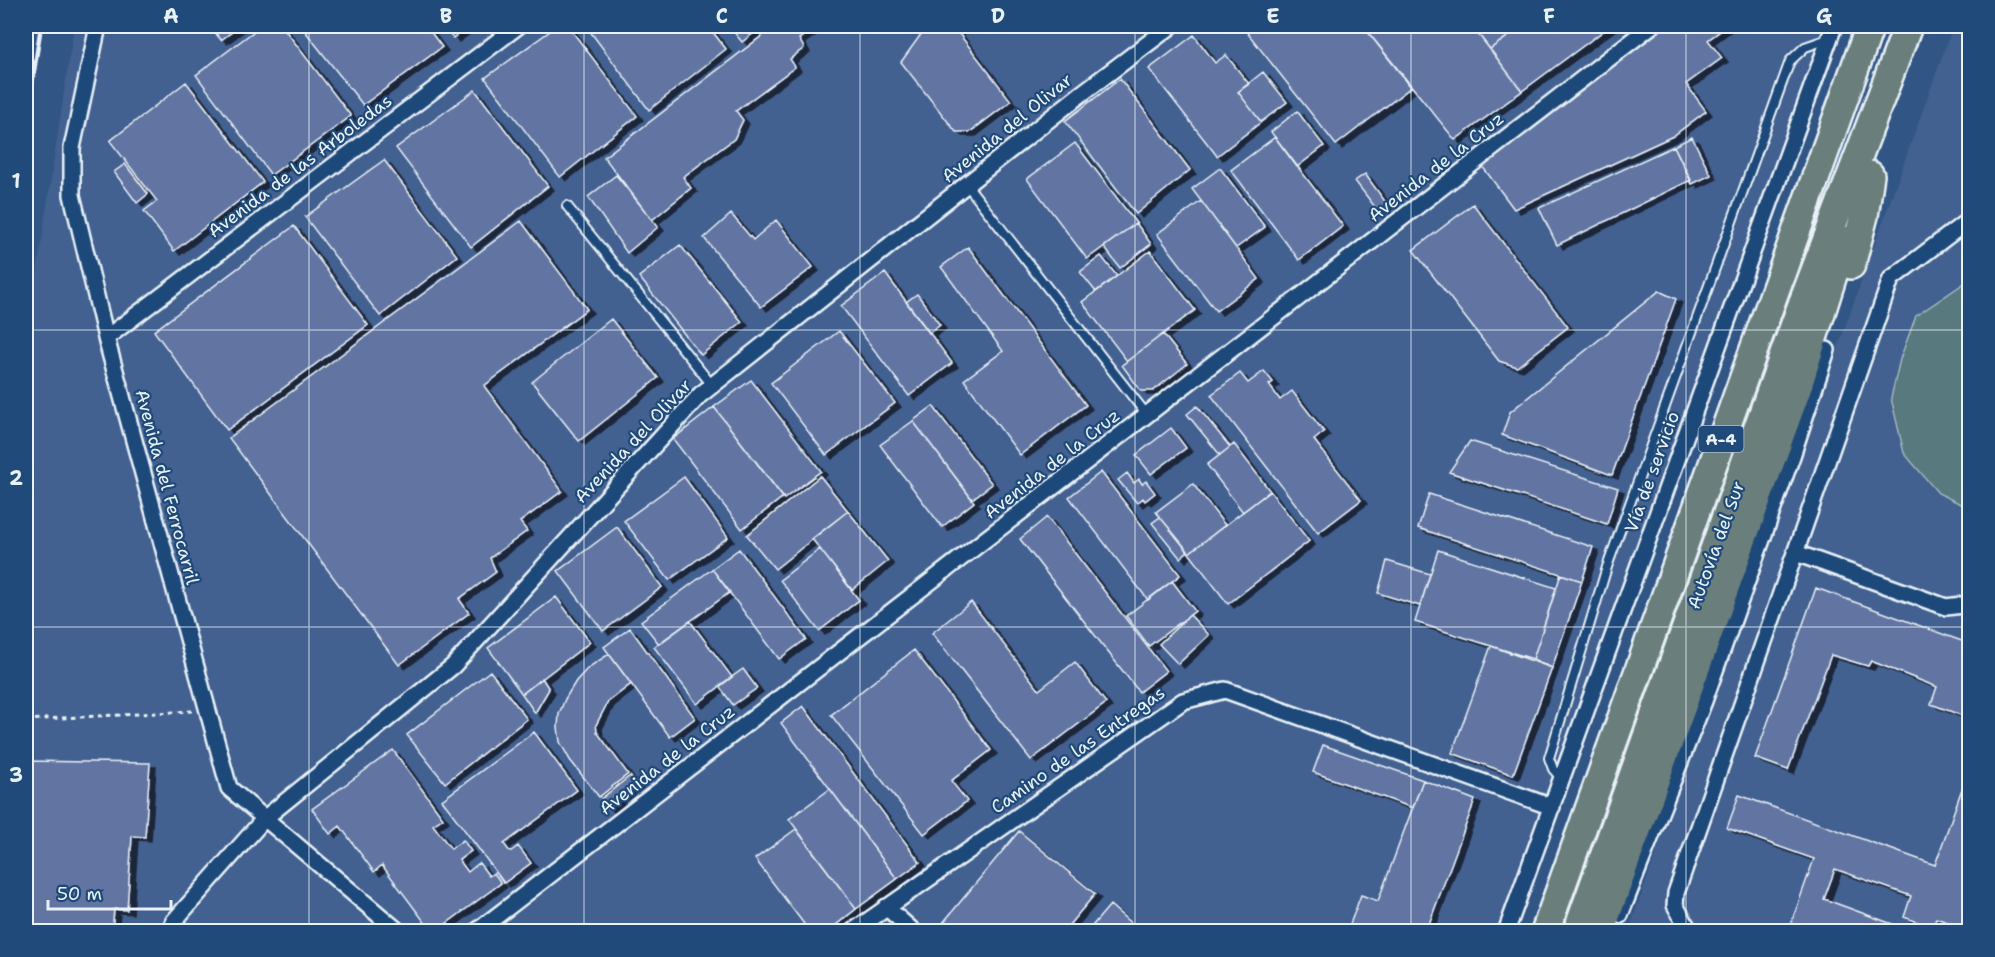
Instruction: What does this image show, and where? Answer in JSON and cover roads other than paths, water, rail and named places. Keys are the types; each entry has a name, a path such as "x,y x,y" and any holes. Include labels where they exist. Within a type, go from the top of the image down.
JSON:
{"highway":[{"name":"Autovía del Sur","path":"1545,932 1870,26"},
{"name":"Autovía del Sur","path":"1577,932 1796,321 1908,26"},
{"path":"1827,350 1864,216 1870,175 1867,130"},
{"path":"1600,932 1797,388 1852,214 1870,175"}],"street":[{"name":"Avenida del Ferrocarril","path":"98,26 72,148 72,195 106,338 229,788 399,932"},
{"name":"Avenida de las Arboledas","path":"106,338 518,26"},
{"name":"Avenida del Olivar","path":"169,932 174,921 265,818 453,666 700,395 1081,94 1171,26"},
{"name":"Avenida de la Cruz","path":"476,932 1651,26"},
{"name":"Vía de servicio","path":"1506,932 1832,32"},
{"path":"1690,932 1675,905 1676,893 1891,279 1970,219"},
{"path":"1613,932 1704,701 1792,456 1827,350"},
{"path":"1796,553 1946,607 1970,604"},
{"name":"Camino de las Entregas","path":"852,932 1183,701 1226,690 1552,807"},
{"path":"886,907 914,932"}],"lane":[{"path":"1562,779 1553,769 1549,758 1607,567 1790,61 1805,47 1832,32"},
{"path":"967,185 1147,415"},
{"path":"567,206 712,385"}],"railway":[{"path":"26,42 28,26"},
{"path":"26,123 41,26"}]}
